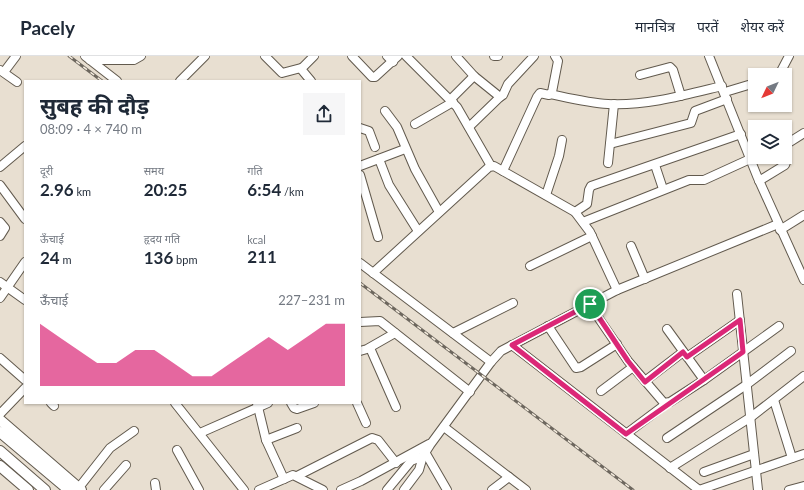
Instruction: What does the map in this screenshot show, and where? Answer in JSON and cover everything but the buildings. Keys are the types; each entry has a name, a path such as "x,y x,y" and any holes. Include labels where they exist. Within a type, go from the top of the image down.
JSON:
{"main road":[{"path":"0,420 76,489"},
{"path":"0,432 76,489"},
{"path":"0,451 45,490"},
{"path":"0,466 28,490"}],"street":[{"path":"16,56 2,71 17,82"},
{"path":"87,58 134,60 141,56"},
{"path":"181,80 205,56"},
{"path":"265,56 282,73 301,68 314,56"},
{"path":"352,56 372,77 375,77 392,58"},
{"path":"406,56 452,101 469,127 491,166 503,171 575,212 592,236 618,290"},
{"path":"456,56 474,76 500,97"},
{"path":"469,127 503,95 508,84 534,56"},
{"path":"550,94 558,61 555,56"},
{"path":"709,56 725,92 748,153"},
{"path":"783,68 789,56"},
{"path":"87,58 116,80"},
{"path":"640,75 670,67 673,70 681,96"},
{"path":"301,68 302,72 310,80"},
{"path":"415,124 452,101 474,76"},
{"path":"503,171 537,96 540,93 614,104 658,101 681,96 725,92 748,85"},
{"path":"610,144 691,123 695,111 725,92"},
{"path":"608,162 614,104"},
{"path":"385,111 397,127 405,149 439,212"},
{"path":"361,130 369,131 375,147"},
{"path":"792,141 804,133"},
{"path":"575,212 587,204 591,186 741,134"},
{"path":"546,195 559,156 562,140"},
{"path":"361,166 405,149"},
{"path":"0,167 24,150"},
{"path":"379,159 389,185 418,231"},
{"path":"583,222 663,189 689,180 704,180 748,159"},
{"path":"752,164 779,227 804,280"},
{"path":"759,181 785,164"},
{"path":"655,165 663,189"},
{"path":"373,273 491,166"},
{"path":"361,178 378,237"},
{"path":"0,185 24,218"},
{"path":"404,490 419,470 424,454 491,362 501,352 618,290 779,227 804,215"},
{"path":"0,222 5,228 0,236"},
{"path":"530,266 592,236"},
{"path":"631,246 645,279"},
{"path":"0,298 24,263"},
{"path":"361,264 491,362"},
{"path":"0,282 24,299"},
{"path":"737,294 756,470 755,489"},
{"path":"453,333 513,302"},
{"path":"590,304 633,367 666,404"},
{"path":"361,322 378,320 470,392"},
{"path":"645,382 685,354 740,320"},
{"path":"548,326 576,368 581,367 617,344"},
{"path":"626,434 666,404 704,380 779,326"},
{"path":"666,329 704,380"},
{"path":"361,351 370,348 395,333"},
{"path":"512,345 699,490 804,454"},
{"path":"370,348 396,407"},
{"path":"667,438 746,385 791,351"},
{"path":"0,358 24,379"},
{"path":"601,391 633,367"},
{"path":"670,468 751,417 804,376"},
{"path":"0,414 24,389"},
{"path":"774,400 792,458"},
{"path":"176,404 244,490"},
{"path":"292,404 294,408 297,409 311,404"},
{"path":"357,404 366,423"},
{"path":"200,433 257,406 266,440 284,479"},
{"path":"444,427 526,490"},
{"path":"266,440 297,428"},
{"path":"76,489 110,448 134,431"},
{"path":"259,490 292,476 297,476 372,438 378,440 396,463"},
{"path":"341,490 396,463 432,443"},
{"path":"177,450 199,490"},
{"path":"387,490 411,461 424,454"},
{"path":"424,454 447,490"},
{"path":"704,472 754,454"},
{"path":"104,490 126,465"},
{"path":"297,476 323,490"},
{"path":"492,490 509,477"},
{"path":"788,490 804,486"}],"railway":[{"path":"69,56 101,80"},
{"path":"361,284 633,490"}],"route":[{"path":"590,304 628,361 645,382 683,352 687,357 740,320 743,352 666,404 626,434 560,384 512,345 590,304"}]}
